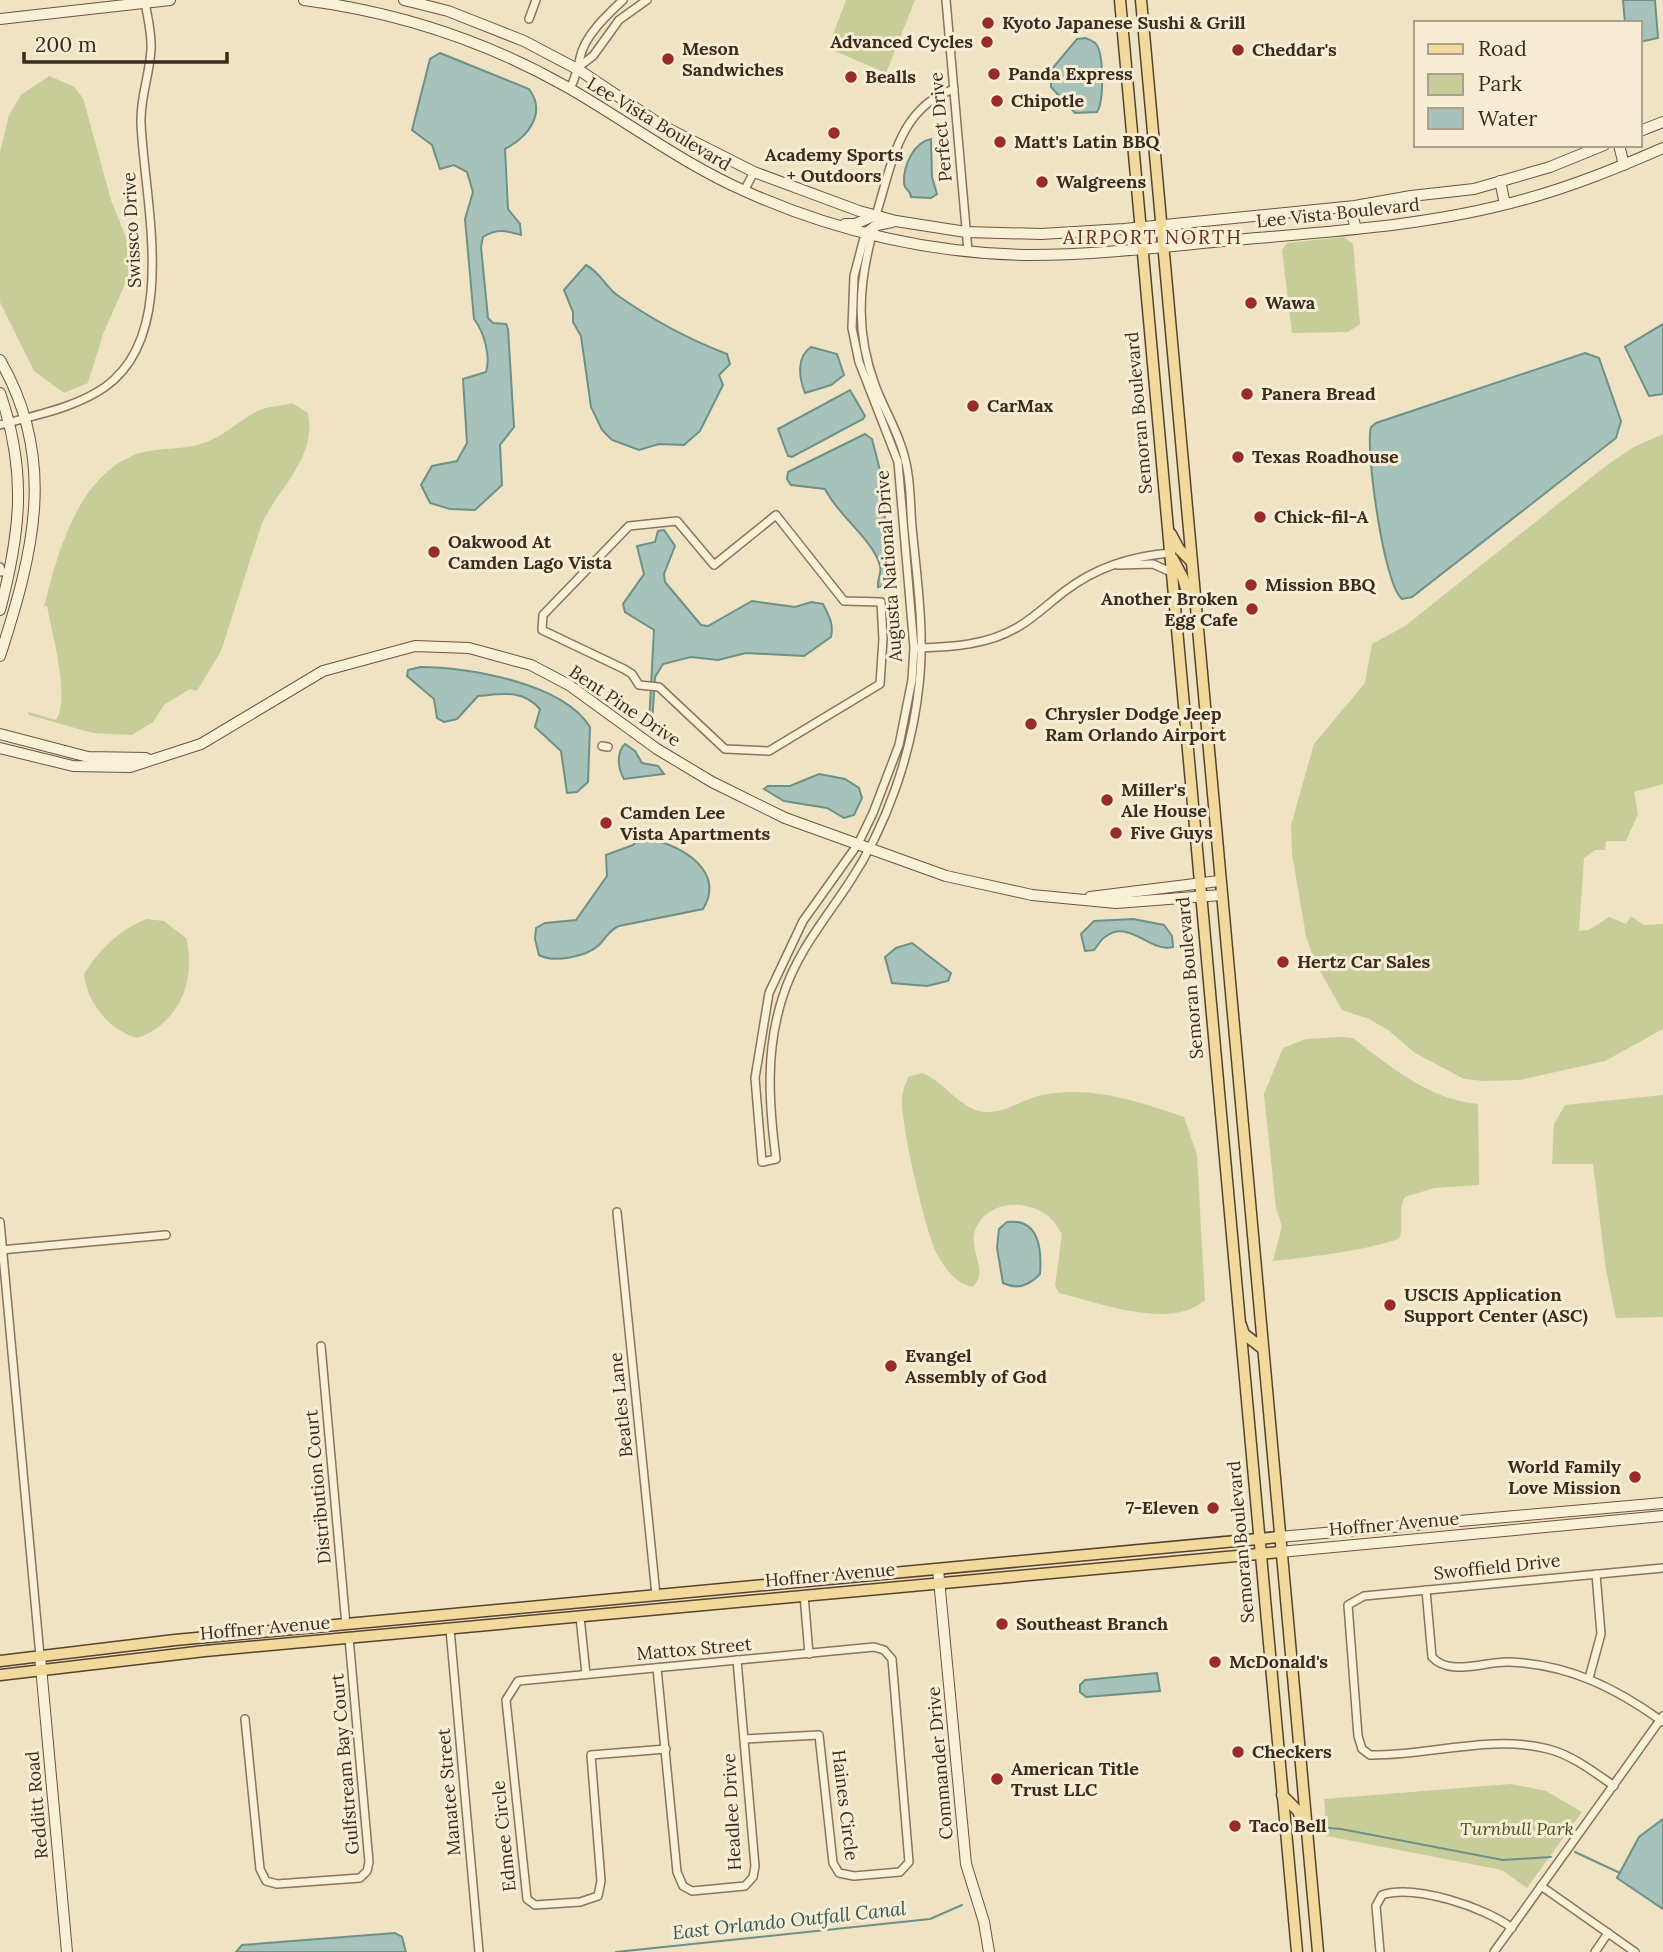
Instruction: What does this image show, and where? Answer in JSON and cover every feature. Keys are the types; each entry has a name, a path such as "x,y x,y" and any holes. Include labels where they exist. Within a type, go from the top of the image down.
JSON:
{"main road":[{"name":"Semoran Boulevard","path":"1120,0 1237,1316 1297,1952"},
{"path":"1141,0 1318,1952"},
{"path":"1166,518 1179,550 1191,561"},
{"path":"1170,553 1184,578 1196,629"},
{"path":"1237,1316 1244,1334 1262,1348"},
{"name":"Hoffner Avenue","path":"0,1661 396,1620 1279,1537"},
{"name":"Hoffner Avenue","path":"0,1675 307,1642 1280,1552"},
{"path":"580,1617 594,1606 648,1602 656,1595"},
{"path":"486,1625 494,1620 554,1612 562,1604"},
{"path":"349,1638 365,1629 383,1626 396,1620"},
{"path":"307,1642 310,1638 333,1634 346,1625"},
{"path":"1282,1795 1298,1811 1306,1831"}],"street":[{"path":"0,19 170,0"},
{"name":"Lee Vista Boulevard","path":"304,0 365,10 452,34 491,48 570,89 682,159 744,191 868,235 968,251 1034,255 1356,229 1505,204 1623,166 1663,148"},
{"name":"Lee Vista Boulevard","path":"404,0 449,7 580,67 660,125 754,172 806,194 895,221 966,232 1041,234 1140,228 1350,206 1474,189 1598,147"},
{"path":"529,19 537,0"},
{"path":"570,89 580,67 580,57 595,30 623,0"},
{"path":"580,67 593,56 619,20 647,0"},
{"name":"Perfect Drive","path":"946,0 968,251"},
{"name":"Swissco Drive","path":"5,424 79,401 107,386 130,360 150,309 154,280 141,122 142,96 151,49 145,1"},
{"path":"834,224 855,224 876,215 909,120 921,106 954,89"},
{"path":"1642,130 1663,121"},
{"path":"1619,147 1623,166"},
{"path":"744,191 754,172"},
{"path":"1500,181 1505,204"},
{"path":"1350,206 1356,229"},
{"path":"868,235 877,225 895,221"},
{"name":"Augusta National Drive","path":"868,235 854,276 852,328 859,362 898,462 918,648 912,727 895,790 869,848 850,882 811,935 796,962 776,1022 770,1065 769,1104 776,1159 762,1162 755,1078 763,1017 781,964 803,921 858,844 899,745 918,648"},
{"path":"0,360 24,419 34,463 35,516 25,578 0,656"},
{"path":"0,393 5,424 18,461 20,503 3,572 0,610"},
{"path":"776,515 844,601 881,602 883,639 880,684 768,751 725,749 659,687 646,686 639,685 632,674 614,664 544,634 541,626 543,615 634,523 677,521 714,565 776,515"},
{"path":"918,648 966,645 1007,632 1067,589 1118,565 1125,559 1170,553"},
{"path":"1118,565 1153,564 1171,572"},
{"path":"3,572 25,578"},
{"name":"Bent Pine Drive","path":"0,748 50,762 90,768 130,767 164,757 225,731 323,671 415,646 469,648 531,665 569,685 653,746 712,782 785,818 946,876 1032,895 1116,903 1221,895"},
{"name":"Bent Pine Drive","path":"0,734 88,757 164,757"},
{"name":"Bent Pine Drive","path":"1072,899 1219,881"},
{"path":"763,1017 776,1022"},
{"name":"Beatles Lane","path":"617,1212 656,1595"},
{"path":"0,1222 40,1656"},
{"path":"1,1250 166,1235"},
{"name":"Distribution Court","path":"321,1346 346,1625"},
{"name":"Hoffner Avenue","path":"1279,1537 1663,1503"},
{"name":"Hoffner Avenue","path":"1280,1552 1663,1514"},
{"name":"Swoffield Drive","path":"1614,1786 1551,1749 1522,1744 1370,1755 1362,1749 1358,1737 1348,1605 1354,1599 1426,1590 1663,1568"},
{"name":"Commander Drive","path":"938,1569 966,1864 984,1922 989,1952"},
{"path":"1590,1678 1601,1634 1596,1574"},
{"path":"1426,1590 1432,1657 1439,1665 1453,1667 1507,1662 1539,1665 1590,1678 1629,1698 1662,1720 1494,1952"},
{"path":"804,1595 809,1654"},
{"path":"580,1617 586,1674"},
{"name":"Manatee Street","path":"450,1629 479,1952"},
{"name":"Gulfstream Bay Court","path":"245,1719 260,1869 266,1881 277,1884 360,1878 369,1862 349,1638"},
{"name":"Mattox Street","path":"510,1689 518,1681 874,1647 884,1650"},
{"name":"Haines Circle","path":"744,1740 819,1735 834,1863 839,1874 854,1876 900,1872 909,1862 910,1853 892,1659 884,1650"},
{"name":"Redditt Road","path":"40,1656 67,1952"},
{"name":"Headlee Drive","path":"657,1668 677,1872 682,1886 692,1891 745,1886 753,1877 755,1866 737,1660"},
{"name":"Edmee Circle","path":"510,1689 506,1700 524,1884 527,1899 535,1905 580,1902 598,1896 601,1881 591,1755 666,1749"},
{"path":"1541,1886 1635,1952"},
{"path":"1380,1952 1376,1906 1382,1895 1396,1891 1476,1907 1497,1916 1511,1928"},
{"path":"1595,1952 1608,1933"}],"green space":[{"path":"846,0 915,0 886,73 828,48"},
{"path":"49,76 73,86 83,98 111,200 129,245 132,268 103,334 88,383 64,393 34,371 0,302 0,152 9,115 21,95"},
{"path":"1344,237 1353,244 1360,324 1348,332 1292,333 1282,250 1287,243"},
{"path":"292,403 308,413 307,444 295,471 262,523 221,651 197,691 190,689 164,705 153,722 132,735 93,733 29,715 28,712 56,720 60,710 59,667 47,606 44,607 64,539 86,496 101,478 119,463 140,453 204,443 260,410"},
{"path":"1663,434 1663,784 1634,792 1638,814 1626,841 1606,841 1605,850 1595,850 1584,858 1579,931 1589,930 1609,917 1626,924 1631,916 1644,925 1663,924 1663,1029 1605,1061 1520,1080 1464,1079 1415,1053 1388,1030 1369,1019 1342,1010 1314,960 1306,936 1292,854 1291,825 1314,744 1365,683 1372,644 1405,626 1607,465 1634,447"},
{"path":"147,919 164,921 186,938 189,969 181,998 174,1011 152,1031 137,1038 117,1029 101,1014 90,995 84,974 111,941 128,928"},
{"path":"1353,1038 1426,1089 1460,1101 1478,1104 1479,1185 1434,1188 1405,1197 1399,1239 1352,1250 1273,1261 1282,1226 1276,1208 1264,1094 1283,1048 1306,1039"},
{"path":"922,1073 977,1111 994,1112 1042,1095 1078,1092 1132,1100 1184,1117 1197,1155 1205,1300 1191,1309 1154,1314 1134,1312 1059,1293 1055,1286 1062,1234 1045,1214 1021,1205 996,1209 988,1213 977,1226 974,1242 979,1275 973,1287 952,1276 933,1244 909,1153 902,1111 903,1090 908,1077"},
{"path":"1663,1095 1663,1317 1616,1318 1606,1270 1593,1164 1552,1164 1554,1124 1565,1105"},
{"name":"Turnbull Park","path":"1511,1784 1546,1791 1582,1812 1527,1888 1502,1870 1327,1836 1324,1799"}],"water":[{"path":"1623,0 1655,0 1658,38 1642,42 1642,21 1625,21"},
{"path":"1086,38 1099,49 1102,67 1101,99 1097,112 1075,113 1051,87 1051,70 1077,39"},
{"path":"440,53 529,89 536,107 532,124 527,131 505,149 508,209 520,224 521,235 493,232 483,237 481,247 488,318 493,323 506,324 508,329 514,427 500,445 502,485 475,510 450,509 430,503 421,485 432,466 457,461 467,443 463,379 486,372 488,359 484,337 474,319 465,219 473,192 467,172 454,165 440,169 432,145 412,130 430,59"},
{"path":"931,139 932,177 937,194 931,198 911,197 904,183 908,162 919,145"},
{"path":"586,265 617,295 643,312 684,335 727,354 730,364 719,375 723,385 700,431 684,445 659,444 639,450 612,440 602,430 591,407 581,336 573,322 573,312 564,290"},
{"path":"1663,324 1663,394 1649,396 1625,347"},
{"path":"811,347 837,354 844,375 831,385 805,393 800,368 803,356"},
{"path":"1585,353 1599,358 1621,421 1616,438 1412,597 1402,599 1395,589 1383,544 1373,487 1371,427 1376,423"},
{"path":"850,390 865,416 863,419 792,457 788,456 778,429"},
{"path":"865,434 872,439 882,478 889,577 886,585 878,587 880,569 876,556 825,489 791,485 787,479 788,472"},
{"path":"664,530 675,546 664,574 665,582 701,625 708,626 752,601 795,607 811,602 823,604 831,624 831,637 804,656 746,653 718,660 691,657 663,664 655,677 652,724 649,723 654,630 625,612 623,604 644,574 637,546 655,542 658,531"},
{"path":"420,667 488,674 513,680 559,699 577,712 590,727 588,782 577,792 567,793 561,751 535,727 540,709 526,698 512,694 478,696 457,719 444,722 437,718 434,699 407,676 408,670"},
{"path":"625,744 635,751 642,763 658,766 664,774 624,779 619,761 620,751"},
{"path":"819,774 845,779 859,788 862,798 854,815 844,818 827,808 784,801 764,789 768,786 790,786"},
{"path":"644,834 675,847 702,867 709,886 703,909 619,926 599,945 578,956 553,959 539,955 535,939 536,928 545,923 576,920 607,876 606,855 633,845"},
{"path":"1133,919 1164,925 1172,936 1173,947 1164,948 1123,931 1103,938 1094,950 1085,951 1081,934 1094,921"},
{"path":"912,943 951,973 948,981 927,986 892,983 885,957 896,948"},
{"path":"1007,1222 1026,1225 1032,1230 1039,1246 1040,1274 1023,1286 1003,1283 997,1248 999,1229"},
{"path":"1157,1673 1160,1691 1086,1697 1080,1692 1080,1685 1085,1680"},
{"path":"1663,1819 1663,1909 1617,1878 1639,1837"},
{"path":"395,1933 402,1937 406,1952 236,1952 242,1945"}],"waterway":[{"name":"East Orlando Outfall Canal","path":"1319,1827 1503,1860 1551,1857"},
{"name":"East Orlando Outfall Canal","path":"1575,1852 1620,1873"},
{"name":"East Orlando Outfall Canal","path":"616,1952 930,1919 962,1905"}],"place":[{"name":"Kyoto Japanese Sushi & Grill","path":"988,23"},
{"name":"Advanced Cycles","path":"987,42"},
{"name":"Cheddar's","path":"1238,50"},
{"name":"Meson Sandwiches","path":"668,59"},
{"name":"Panda Express","path":"994,74"},
{"name":"Bealls","path":"851,77"},
{"name":"Chipotle","path":"997,101"},
{"name":"Academy Sports + Outdoors","path":"834,133"},
{"name":"Matt's Latin BBQ","path":"1000,142"},
{"name":"Walgreens","path":"1042,182"},
{"name":"Wawa","path":"1251,303"},
{"name":"Panera Bread","path":"1247,394"},
{"name":"CarMax","path":"973,406"},
{"name":"Texas Roadhouse","path":"1238,457"},
{"name":"Chick-fil-A","path":"1260,517"},
{"name":"Oakwood At Camden Lago Vista","path":"434,552"},
{"name":"Mission BBQ","path":"1251,585"},
{"name":"Another Broken Egg Cafe","path":"1252,609"},
{"name":"Chrysler Dodge Jeep Ram Orlando Airport","path":"1031,724"},
{"name":"Miller's Ale House","path":"1107,800"},
{"name":"Camden Lee Vista Apartments","path":"606,823"},
{"name":"Five Guys","path":"1116,833"},
{"name":"Hertz Car Sales","path":"1283,962"},
{"name":"USCIS Application Support Center (ASC)","path":"1390,1305"},
{"name":"Evangel Assembly of God","path":"891,1366"},
{"name":"World Family Love Mission","path":"1635,1477"},
{"name":"7-Eleven","path":"1213,1508"},
{"name":"Southeast Branch","path":"1002,1624"},
{"name":"McDonald's","path":"1215,1662"},
{"name":"Checkers","path":"1238,1752"},
{"name":"American Title Trust LLC","path":"997,1779"},
{"name":"Taco Bell","path":"1235,1826"}],"district":[{"name":"AIRPORT NORTH","path":"1153,237"}]}
